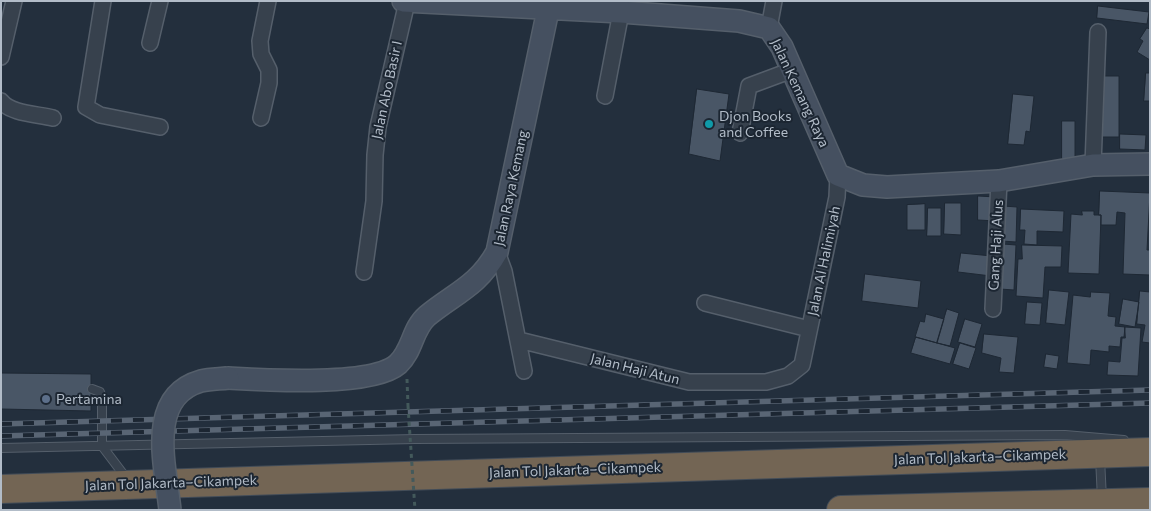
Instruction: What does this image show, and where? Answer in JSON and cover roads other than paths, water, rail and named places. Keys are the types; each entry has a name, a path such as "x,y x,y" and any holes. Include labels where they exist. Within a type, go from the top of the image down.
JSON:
{"highway":[{"name":"Jalan Tol Jakarta–Cikampek","path":"1,489 1100,453 1140,446"},
{"path":"841,510 1150,502"}],"street":[{"path":"1,57 14,1"},
{"path":"103,1 86,107 100,115 160,128"},
{"path":"150,43 160,1"},
{"path":"261,118 269,83 269,70 261,54 260,41 268,1"},
{"path":"403,1 407,2"},
{"path":"769,28 774,1"},
{"name":"Jalan Kemang Raya","path":"407,2 482,4 548,10 621,12 739,21 769,28 782,47 838,175"},
{"name":"Jalan Abo Basir I","path":"364,272 374,195 378,127 407,2"},
{"name":"Jalan Raya Kemang","path":"170,510 162,431 168,407 181,393 200,381 228,378 317,380 372,375 396,365 409,351 420,323 479,279 497,252 548,10"},
{"path":"606,96 621,12"},
{"path":"1093,164 1098,32"},
{"path":"740,133 749,86 792,70"},
{"path":"1,101 5,106 14,109 53,118"},
{"path":"838,175 863,185 887,187 999,181 1093,164 1150,164"},
{"name":"Jalan Al Halimiyah","path":"705,303 809,329 837,197 838,175"},
{"name":"Gang Haji Alus","path":"993,309 999,181"},
{"path":"497,252 504,271 524,372"},
{"name":"Jalan Haji Atun","path":"519,340 655,376 689,382 766,382 788,376 802,365 809,329"}],"lane":[{"path":"92,389 100,392 102,397 102,446 131,484"},
{"path":"1,448 415,439 1065,436 1140,446"},
{"path":"1100,453 1103,503"}],"railway":[{"path":"1,424 1150,390"},
{"path":"1,436 1150,403"}],"place":[{"name":"Djon Books and Coffee","path":"709,124"},
{"name":"Pertamina","path":"46,399"}]}
